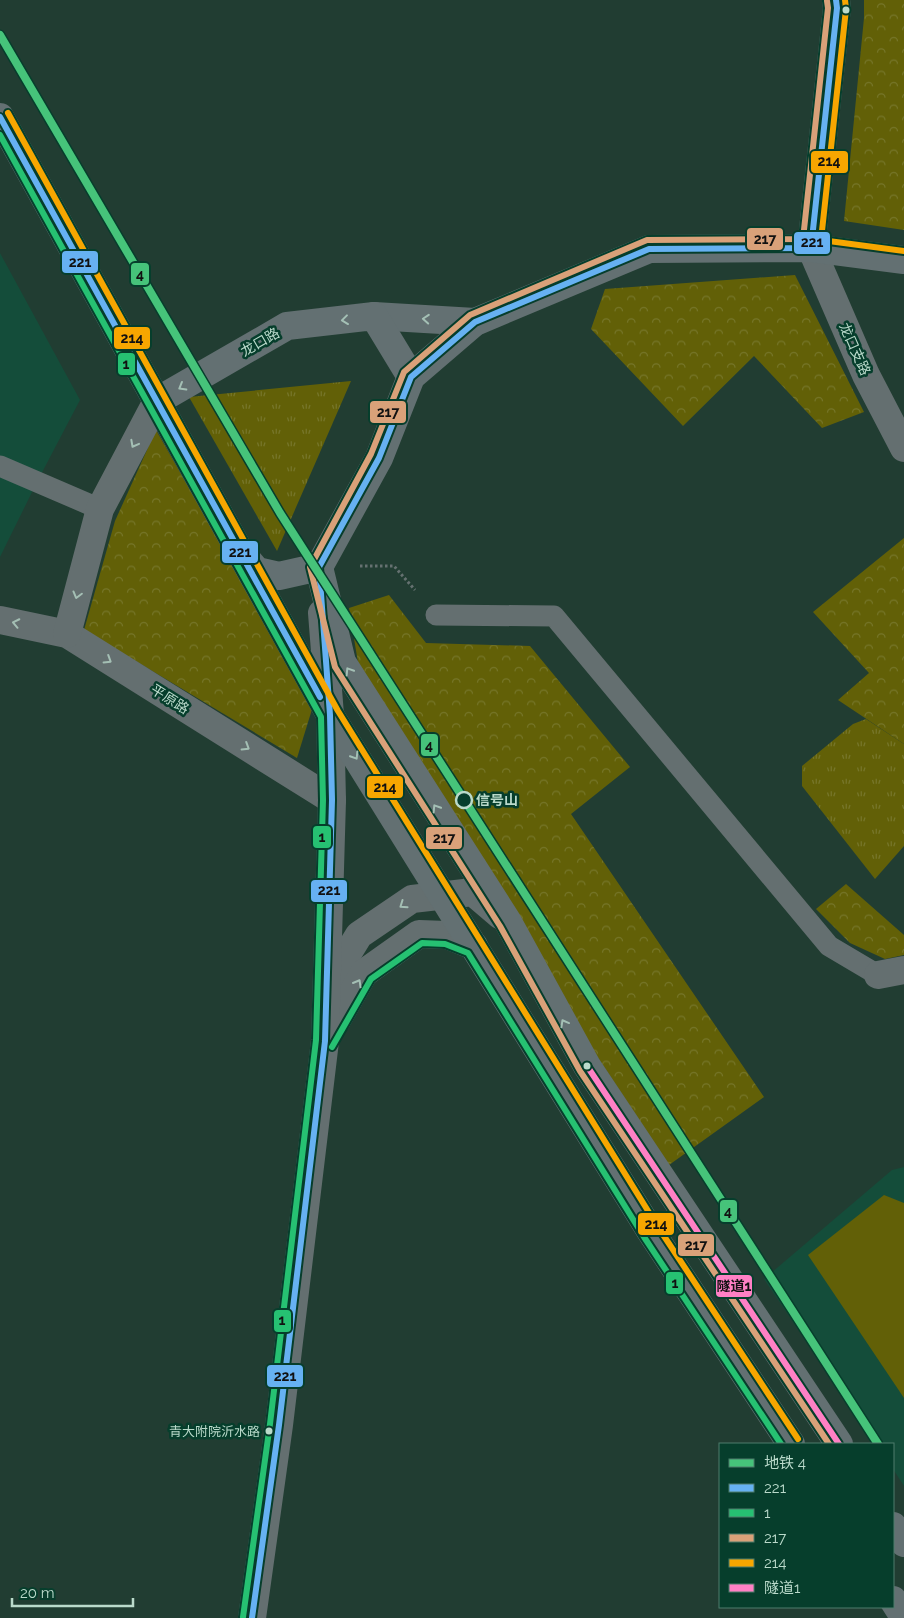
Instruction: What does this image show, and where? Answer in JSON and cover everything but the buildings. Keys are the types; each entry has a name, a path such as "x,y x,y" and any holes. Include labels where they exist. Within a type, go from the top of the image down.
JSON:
{"main road":[{"path":"0,117 330,715 651,1232 790,1443"},
{"name":"龙口路","path":"319,567 379,458 411,378 475,322 649,249 812,248 904,260"},
{"name":"龙口路","path":"157,401 287,326 374,316 475,322"},
{"path":"374,316 411,378"},
{"path":"242,554 257,571 279,576 319,567 342,662 508,922 587,1066 837,1443"},
{"path":"894,1528 904,1543"},
{"path":"894,1602 904,1617"}],"street":[{"path":"812,248 837,8 836,0"},
{"name":"龙口支路","path":"812,248 866,375 904,448"},
{"path":"67,634 100,508 157,401"},
{"path":"319,567 330,715 332,800 325,1041"},
{"name":"平原路","path":"0,620 67,634 332,800"},
{"path":"252,1618 280,1425 325,1041 340,966 359,935 412,899 474,892 508,922"},
{"path":"325,1041 364,973 419,934 447,935 474,946"}],"lane":[{"path":"0,466 100,508"},
{"path":"436,615 554,616 828,946 891,972"}],"path":[{"path":"319,567 394,566 436,615"}],"shaded area":[{"path":"0,253 80,400 0,557"},
{"path":"904,1167 904,1486 894,1471 894,1443 875,1443 764,1279 892,1170"}],"green space":[{"path":"864,0 904,0 904,230 844,221 864,18"},
{"path":"795,275 864,412 822,428 754,356 683,426 591,329 605,289"},
{"path":"351,381 277,551 189,397"},
{"path":"156,430 313,706 297,758 84,630 115,521"},
{"path":"904,538 904,744 838,700 869,673 813,612"},
{"path":"389,595 426,643 530,646 630,767 571,814 764,1097 669,1165 508,922 364,699 349,608"},
{"path":"866,719 904,744 904,846 875,879 802,786 802,766 853,724"},
{"path":"846,884 904,935 904,955 885,959 850,943 816,909"},
{"path":"884,1195 904,1203 904,1398 808,1255"}],"metro line":[{"name":"4","path":"0,35 280,513 877,1443"}],"transit line":[{"name":"221","path":"252,1618 279,1425 325,1041 332,800 330,715 319,567 379,458 411,377 475,322 649,249 811,248 837,8 836,0"},
{"name":"214","path":"845,0 846,9 821,240 904,251"},
{"name":"217","path":"827,1 828,8 803,239 647,240 470,315 404,372 371,454 310,567 335,667 500,926 580,1071 828,1443"},
{"name":"214","path":"8,113 338,711 658,1227 798,1439"},
{"name":"221","path":"0,117 320,697"},
{"name":"1","path":"0,135 321,717 323,800 316,1040 270,1424 243,1617"},
{"name":"1","path":"332,1047 371,979 422,943 445,944 468,953 644,1237 780,1443"},
{"name":"隧道1","path":"587,1066 838,1443"}],"place":[{"name":"信号山","path":"464,800"},
{"name":"青大附院沂水路","path":"269,1431"}]}
